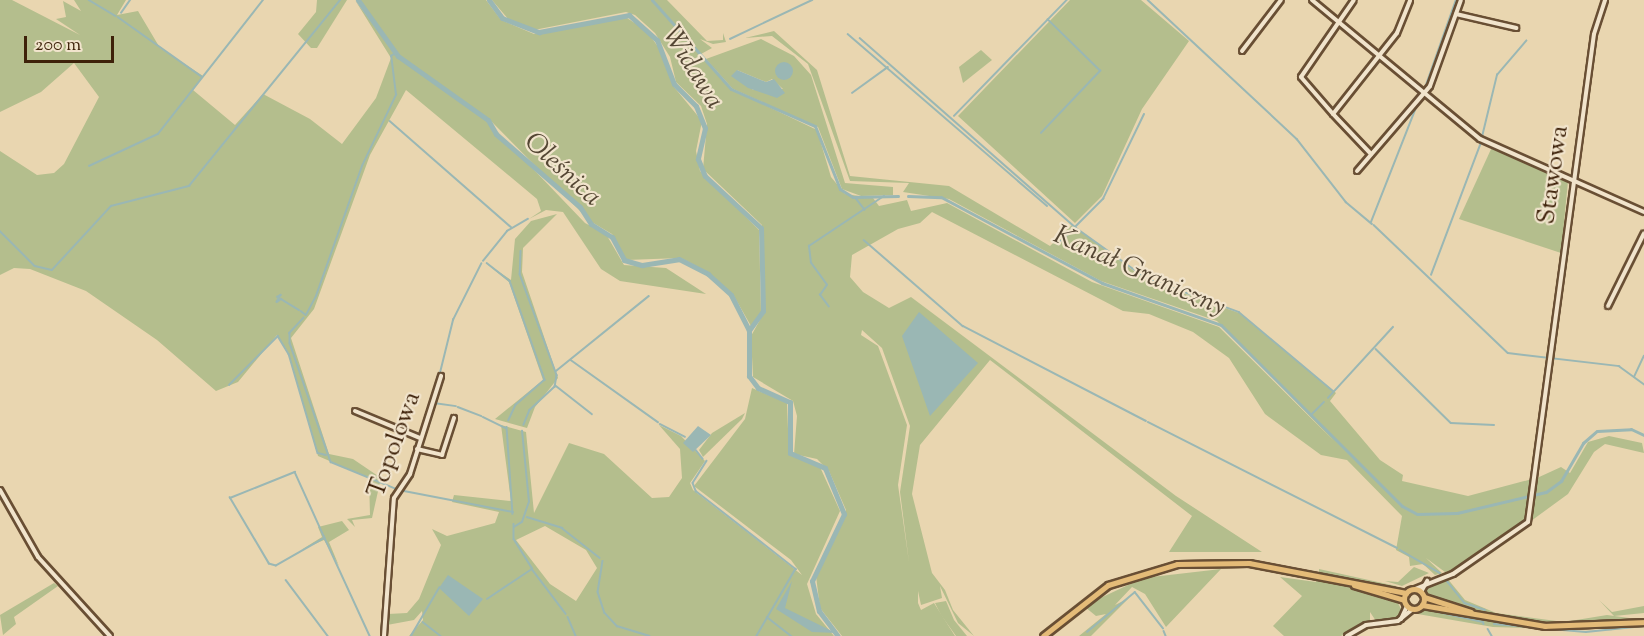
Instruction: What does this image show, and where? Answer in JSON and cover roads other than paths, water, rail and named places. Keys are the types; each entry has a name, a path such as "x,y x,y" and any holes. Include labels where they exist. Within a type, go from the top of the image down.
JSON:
{"main road":[{"path":"1043,636 1096,592 1166,566 1249,563 1406,593 1420,593 1475,614"},
{"path":"1347,582 1406,603 1413,609 1422,604 1567,627 1644,622"},
{"path":"1406,593 1406,603"},
{"path":"1420,593 1422,604"}],"street":[{"path":"1242,51 1281,0"},
{"path":"1312,0 1426,91 1480,139 1644,212"},
{"path":"1354,0 1301,77 1371,154"},
{"path":"1333,114 1397,33 1410,0"},
{"path":"1357,171 1426,91 1461,0"},
{"name":"Stawowa","path":"1420,593 1427,581 1453,574 1519,533 1527,522 1532,499 1594,34 1604,0"},
{"path":"1456,14 1516,28"},
{"path":"1608,306 1644,233"},
{"name":"Topolowa","path":"384,636 389,521 397,490 409,476 441,376"},
{"path":"355,411 420,438"},
{"path":"417,449 442,455 454,418"},
{"path":"0,490 35,552 110,636"},
{"path":"1401,619 1406,603"},
{"path":"1347,636 1363,626 1401,619 1413,609"}],"water":[{"path":"784,62 790,65 793,71 790,77 784,80 778,77 775,71 778,65"},
{"path":"737,70 766,82 774,79 785,93 777,98 748,88 731,76"},
{"path":"919,312 978,363 930,416 902,336"},
{"path":"698,426 711,435 693,452 683,443"},
{"path":"448,575 483,599 469,616 439,588"},
{"path":"792,581 785,608 836,633 812,632 776,609"}],"waterway":[{"path":"89,0 116,16"},
{"path":"121,13 130,0"},
{"path":"89,166 158,134 263,0"},
{"path":"0,231 35,266 52,270 111,206 189,186 340,0"},
{"name":"Oleśnica","path":"358,0 398,56 488,120 496,134 580,207 591,224 612,237 624,260 642,265 679,259 708,274 731,295 749,330"},
{"name":"Widawa","path":"489,0 502,18 539,32 629,15 657,40 674,84 696,106 705,128 698,159 705,176 761,228 763,311 749,330 749,376 758,388 790,402 790,453 825,468 844,514 812,581 819,611 838,636"},
{"name":"Kanał Graniczny","path":"652,0 731,89 815,126 840,189 853,197 898,196"},
{"path":"730,39 812,0"},
{"path":"954,116 1067,0"},
{"path":"1148,0 1297,139 1346,202 1372,224"},
{"path":"1426,85 1456,0"},
{"path":"118,17 201,76"},
{"path":"1041,133 1100,71 1048,20"},
{"path":"848,34 1047,206"},
{"path":"860,38 1075,227 1146,278 1239,312 1333,391"},
{"path":"1482,137 1497,75 1526,41"},
{"path":"301,311 306,315 316,296 362,166 396,95 391,56 396,53"},
{"path":"852,93 888,67"},
{"path":"1371,222 1416,108"},
{"path":"1058,244 1103,199 1144,114"},
{"path":"390,121 511,227"},
{"path":"1431,275 1481,143"},
{"path":"829,307 820,295 827,285 811,263 809,246 884,196"},
{"name":"Kanał Graniczny","path":"908,196 941,197 1102,283 1221,325 1402,506 1417,514 1457,513 1546,492 1561,481 1583,443 1597,431 1631,429 1644,435"},
{"path":"855,197 865,210"},
{"path":"483,261 507,231 528,219"},
{"path":"1374,225 1508,353 1619,366 1644,384"},
{"path":"864,240 963,326 1146,421"},
{"path":"521,251 520,274 557,375 555,387 530,410 524,425"},
{"path":"487,263 510,281 545,380 516,405 509,420"},
{"path":"440,373 453,320 481,264"},
{"path":"277,297 281,295 277,302 281,299 299,310"},
{"path":"556,371 649,296"},
{"path":"304,318 290,333 290,343 331,462 399,490 513,512"},
{"path":"1328,398 1393,327"},
{"path":"229,385 278,336 289,354 318,453 326,455"},
{"path":"1376,349 1451,423 1494,425"},
{"path":"1634,377 1644,356"},
{"path":"571,360 658,422"},
{"path":"555,385 592,414"},
{"path":"1311,415 1324,402"},
{"path":"434,403 456,406"},
{"path":"458,407 481,416"},
{"path":"483,417 506,428"},
{"path":"1148,422 1397,548"},
{"path":"660,424 685,437"},
{"path":"507,427 513,514"},
{"path":"514,527 522,522 529,502 522,431"},
{"path":"696,450 703,459"},
{"path":"707,461 693,483 696,491 796,569 757,636"},
{"path":"325,538 276,566 269,564 230,498 295,472 370,636"},
{"path":"527,517 562,528 600,558"},
{"path":"514,524 514,539 532,568"},
{"path":"1400,550 1440,573"},
{"path":"603,561 598,592 605,613 617,626 649,636"},
{"path":"487,599 532,569 566,614"},
{"path":"286,580 328,636"},
{"path":"1447,581 1465,603 1485,610"},
{"path":"411,636 439,588"},
{"path":"1087,632 1135,592 1163,628"},
{"path":"1429,610 1483,622"},
{"path":"568,617 576,636"},
{"path":"767,617 791,636"},
{"path":"423,622 441,636"},
{"path":"1494,624 1586,632 1644,626"},
{"path":"1488,629 1492,636"},
{"path":"1164,631 1166,636"}]}
